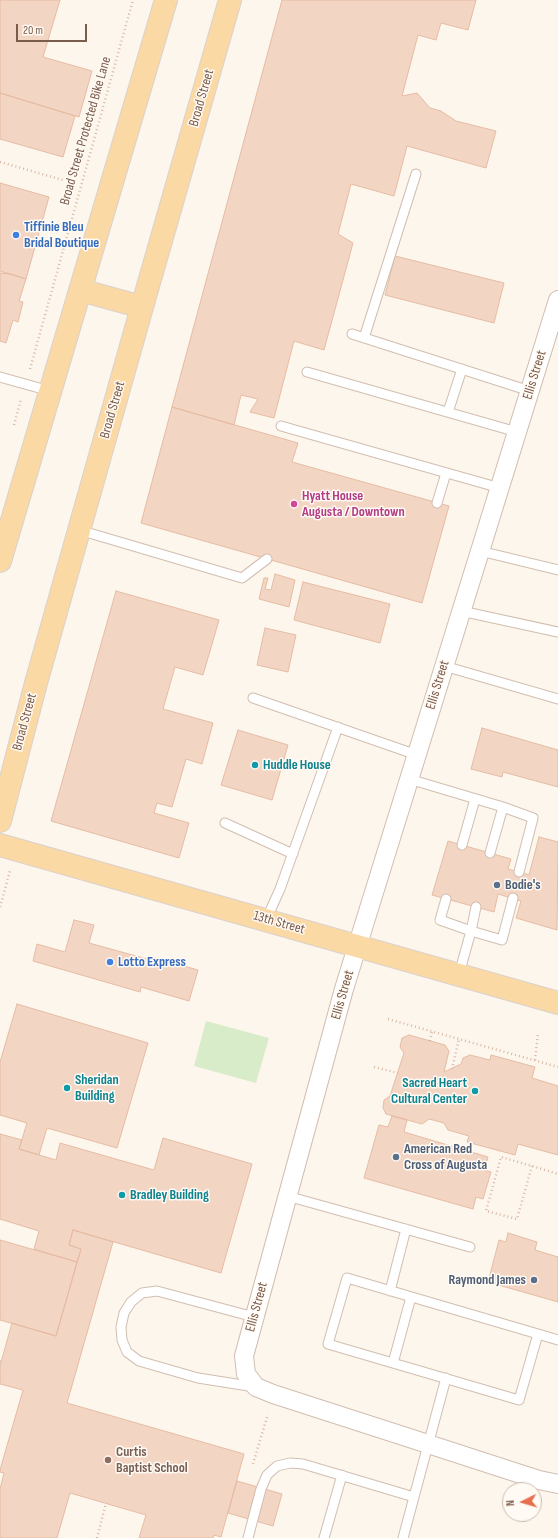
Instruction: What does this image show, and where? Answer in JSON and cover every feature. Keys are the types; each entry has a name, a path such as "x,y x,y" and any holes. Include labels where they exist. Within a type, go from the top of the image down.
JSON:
{"main road":[{"path":"0,562 166,0"},
{"name":"Broad Street","path":"0,821 34,690 230,0"},
{"path":"80,290 142,307"},
{"name":"13th Street","path":"0,846 558,1003"}],"street":[{"name":"Ellis Street","path":"256,1388 246,1374 244,1356 287,1196 358,946 558,300"},
{"path":"256,1388 532,1478 558,1484"}],"lane":[{"path":"364,338 416,174"},
{"path":"352,334 530,391"},
{"path":"448,412 462,369"},
{"path":"307,372 517,432"},
{"path":"0,377 50,391"},
{"path":"281,426 446,474 500,488"},
{"path":"437,503 446,474"},
{"path":"79,530 242,578 267,559"},
{"path":"480,551 558,570"},
{"path":"462,611 558,632"},
{"path":"444,666 558,699"},
{"path":"253,698 417,755"},
{"path":"266,920 280,889 338,727"},
{"path":"409,779 503,807 533,818 519,872"},
{"path":"462,845 475,799"},
{"path":"490,853 503,807"},
{"path":"225,823 292,854"},
{"path":"446,899 440,920 502,940 513,898"},
{"path":"459,974 476,908"},
{"path":"287,1196 470,1247"},
{"path":"390,1291 406,1229"},
{"path":"538,1334 519,1400 328,1344 347,1278 390,1291 538,1334 558,1340"},
{"path":"254,1316 157,1291 142,1293 131,1302 124,1313 121,1326 122,1340 127,1352 139,1361 198,1378 256,1388"},
{"path":"393,1363 411,1297"},
{"path":"403,1538 446,1378"},
{"path":"248,1538 261,1489 267,1475 277,1466 290,1463 303,1464 414,1496"},
{"path":"324,1538 342,1475"}],"path":[{"name":"Broad Street Protected Bike Lane","path":"13,430 133,0"},
{"path":"0,162 63,180"},
{"path":"388,1019 558,1066"},
{"path":"430,1041 432,1032"},
{"path":"535,1060 538,1033"},
{"path":"452,1069 459,1039"},
{"path":"374,1067 398,1073"},
{"path":"532,1166 518,1219 486,1211 501,1157 532,1166 558,1174"},
{"path":"96,1538 106,1503"}],"green space":[{"path":"206,1021 269,1038 256,1083 194,1066"}],"building":[{"path":"0,0 60,0 43,57 92,71 79,117 0,93"},
{"path":"282,0 476,0 468,30 441,23 436,40 418,35 402,96 417,93 430,108 441,111 456,121 496,131 486,168 407,146 394,196 351,184 338,234 353,243 324,350 294,341 274,418 250,412 258,399 241,395 234,425 172,407"},
{"path":"0,93 75,116 63,157 0,139"},
{"path":"0,183 49,197 26,279 0,271"},
{"path":"395,256 504,283 494,323 385,295"},
{"path":"0,273 11,274 26,279 19,301 23,302 18,322 13,320 6,343 0,341"},
{"name":"Hyatt House Augusta / Downtown","path":"172,407 298,443 292,462 449,506 422,603 141,523"},
{"path":"275,574 295,580 289,607 259,599 264,578 268,578 265,589 271,590"},
{"path":"303,582 390,604 380,643 294,620"},
{"path":"116,591 219,620 203,675 175,667 163,709 213,723 202,764 186,759 172,807 157,803 154,813 189,823 179,858 51,821"},
{"path":"265,628 296,635 288,672 257,665"},
{"path":"482,728 558,750 558,787 503,772 502,777 471,769"},
{"name":"Huddle House","path":"238,730 288,745 272,800 221,785"},
{"name":"Bodie's","path":"539,837 558,842 557,930 516,918 521,901 498,894 494,912 432,895 448,841 511,859 508,869 529,875"},
{"path":"74,920 94,925 89,943 147,959 148,956 198,970 189,1001 141,987 140,992 33,961 37,944 65,952"},
{"name":"Sheridan Building","path":"17,1004 148,1043 117,1148 47,1128 39,1155 19,1149 27,1123 0,1115 0,1062"},
{"name":"Sacred Heart Cultural Center","path":"409,1035 445,1045 449,1051 444,1072 461,1064 463,1058 470,1055 490,1060 491,1055 535,1067 532,1078 558,1086 558,1155 518,1144 515,1155 467,1142 469,1136 448,1130 444,1123 429,1119 422,1124 386,1114 383,1108 384,1100 390,1096 404,1053 400,1047 402,1038"},
{"path":"392,1116 407,1120 404,1132 488,1157 484,1170 491,1172 483,1199 476,1197 473,1209 364,1178 379,1125 388,1127"},
{"name":"Bradley Building","path":"0,1134 22,1140 19,1149 56,1160 60,1143 154,1170 163,1138 252,1164 221,1273 73,1230 69,1245 81,1249 77,1262 34,1249 39,1231 0,1219"},
{"path":"73,1230 113,1242 67,1403 244,1454 221,1537 214,1535 213,1538 139,1538 146,1515 70,1493 57,1538 0,1538 0,1489 4,1473 0,1472 0,1470 23,1390 0,1384 0,1366 12,1323 56,1336 81,1249 69,1245"},
{"path":"508,1233 537,1242 535,1250 558,1257 558,1302 488,1282 499,1240 506,1242"},
{"path":"0,1240 77,1262 56,1336 0,1320"},
{"path":"237,1481 282,1494 273,1526 228,1513"}],"place":[{"name":"Tiffinie Bleu Bridal Boutique","path":"16,235"},
{"name":"Hyatt House Augusta / Downtown","path":"294,504"},
{"name":"Huddle House","path":"255,765"},
{"name":"Bodie's","path":"497,885"},
{"name":"Lotto Express","path":"110,962"},
{"name":"Sheridan Building","path":"67,1088"},
{"name":"Sacred Heart Cultural Center","path":"475,1091"},
{"name":"American Red Cross of Augusta","path":"396,1157"},
{"name":"Bradley Building","path":"122,1195"},
{"name":"Raymond James","path":"534,1280"},
{"name":"Curtis Baptist School","path":"108,1460"}]}
